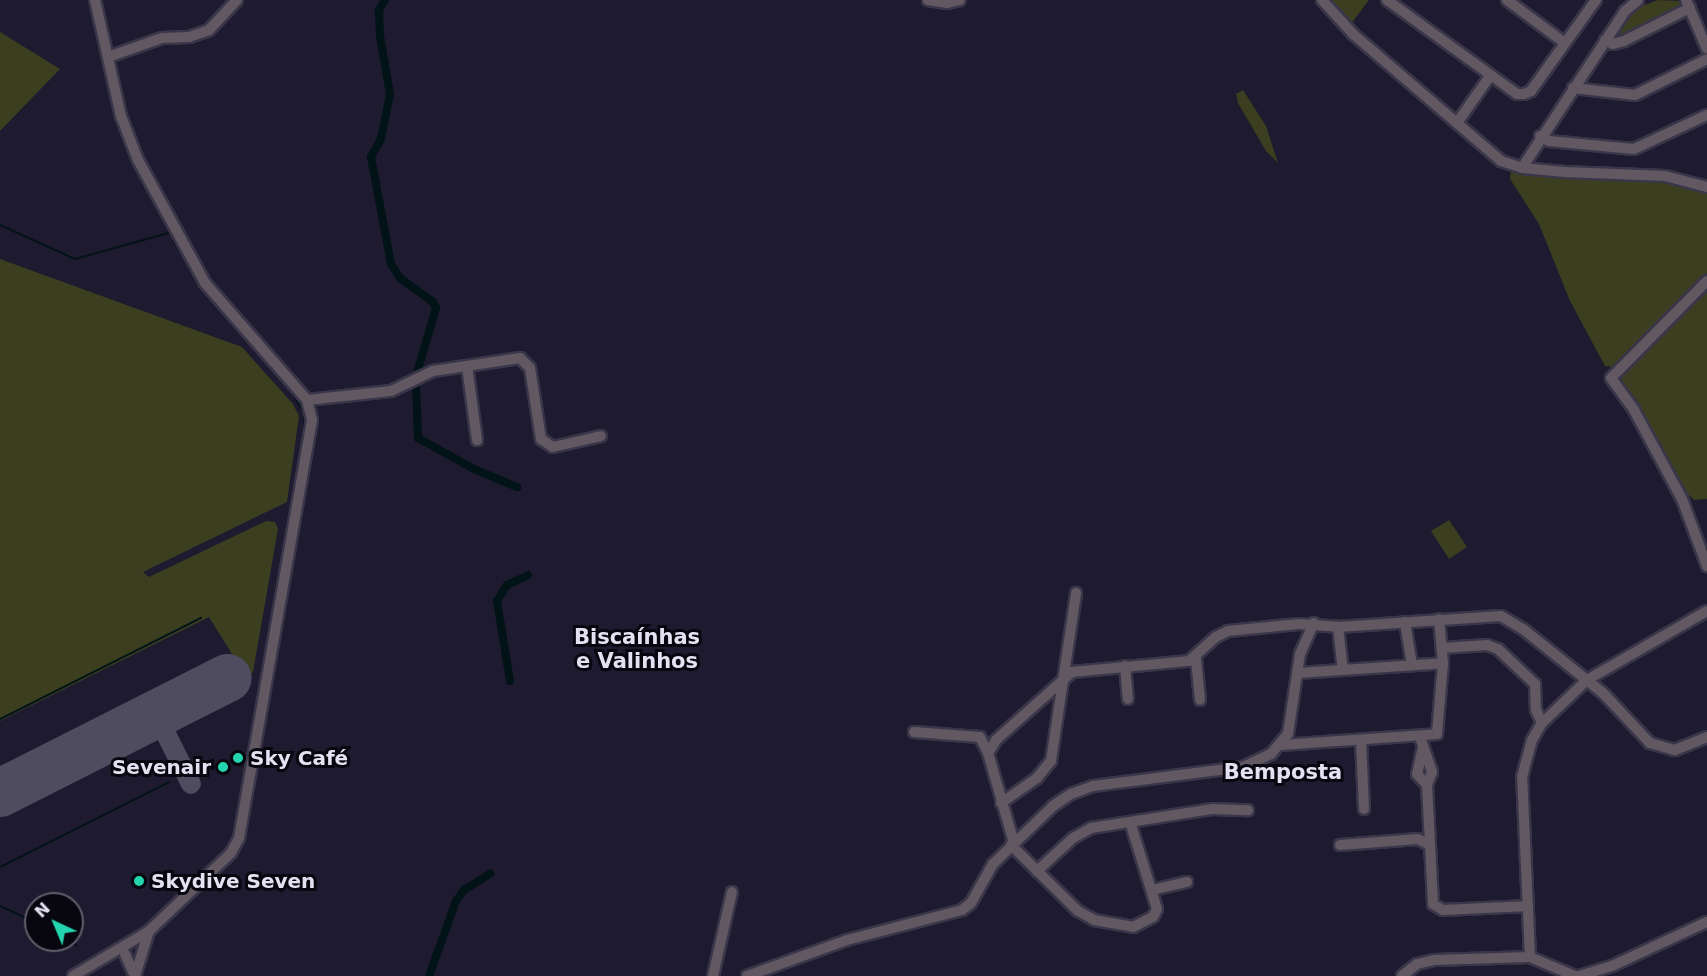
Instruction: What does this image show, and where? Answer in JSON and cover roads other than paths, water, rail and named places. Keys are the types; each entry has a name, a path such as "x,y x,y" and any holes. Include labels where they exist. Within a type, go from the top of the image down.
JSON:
{"street":[{"path":"95,0 128,139 199,272 307,400 312,420 239,838 231,853 149,931 124,950"},
{"path":"108,57 162,38 189,37 209,30 237,0"},
{"path":"928,0 946,3 960,0"},
{"path":"1322,0 1353,34 1501,161 1522,168 1665,176 1707,187"},
{"path":"1387,0 1517,94 1531,91 1596,0"},
{"path":"1507,0 1565,43"},
{"path":"1522,168 1540,136 1605,40 1638,0"},
{"path":"1605,40 1613,44 1624,41 1688,4 1707,49"},
{"path":"1574,88 1635,95 1707,59"},
{"path":"1457,123 1490,76"},
{"path":"1540,136 1550,141 1634,149 1707,115"},
{"path":"1707,281 1611,378 1634,410 1682,500 1707,566"},
{"path":"307,400 390,391 433,371 520,358 527,362 533,377 538,431 548,445 553,447 601,436"},
{"path":"467,366 473,437"},
{"path":"1001,802 1036,778 1051,761 1076,593"},
{"path":"1530,957 1522,777 1525,759 1542,723 1587,680 1707,611"},
{"path":"988,753 996,740 1063,678 1083,669 1196,659 1221,633 1314,623 1338,627 1501,616 1587,680 1650,743 1662,749 1675,750 1707,738"},
{"path":"747,976 847,940 962,910 971,903 993,864 1053,806 1082,789 1243,767 1281,745 1432,736 1439,730 1438,686 1443,663 1439,619"},
{"path":"1405,622 1412,665"},
{"path":"1281,745 1292,721 1300,654 1314,623"},
{"path":"1338,627 1343,670"},
{"path":"1442,648 1487,645 1498,649 1535,684 1536,710 1542,723"},
{"path":"1196,659 1200,700"},
{"path":"1298,673 1443,663"},
{"path":"1125,666 1128,699"},
{"path":"915,732 980,737 988,753 1013,844 1036,871 1078,912 1113,925 1133,927 1154,917 1157,909 1130,822"},
{"path":"1420,737 1422,751 1417,774 1427,785 1431,897 1436,908 1528,906"},
{"path":"1361,740 1364,809"},
{"path":"1036,871 1082,832 1212,809 1248,810"},
{"path":"1340,845 1418,839 1428,844"},
{"path":"1152,890 1187,882"},
{"path":"713,976 732,892"},
{"path":"1402,976 1417,964 1434,960 1530,957 1577,976 1612,966 1707,922"},
{"path":"134,976 149,931"},
{"path":"124,950 130,959 134,976"},
{"path":"73,976 112,952 124,950 140,954"}],"waterway":[{"path":"385,0 379,10 380,36 390,94 381,139 371,157 391,264 400,278 433,302 436,308 418,369"},
{"path":"0,225 75,259 168,233"},
{"path":"173,240 193,271"},
{"path":"221,309 292,392 304,413 305,432"},
{"path":"416,385 418,438 474,469 517,487"},
{"path":"254,719 291,512"},
{"path":"510,681 497,601 507,585 528,575"},
{"path":"0,719 201,618"},
{"path":"0,867 169,782"},
{"path":"429,976 456,901 464,890 490,874"},
{"path":"0,906 24,917"}],"place":[{"name":"Sky Café","path":"238,758"},
{"name":"Sevenair","path":"223,767"},
{"name":"Skydive Seven","path":"139,881"}],"district":[{"name":"Biscaínhas e Valinhos","path":"637,649"},
{"name":"Bemposta","path":"1283,772"}]}
